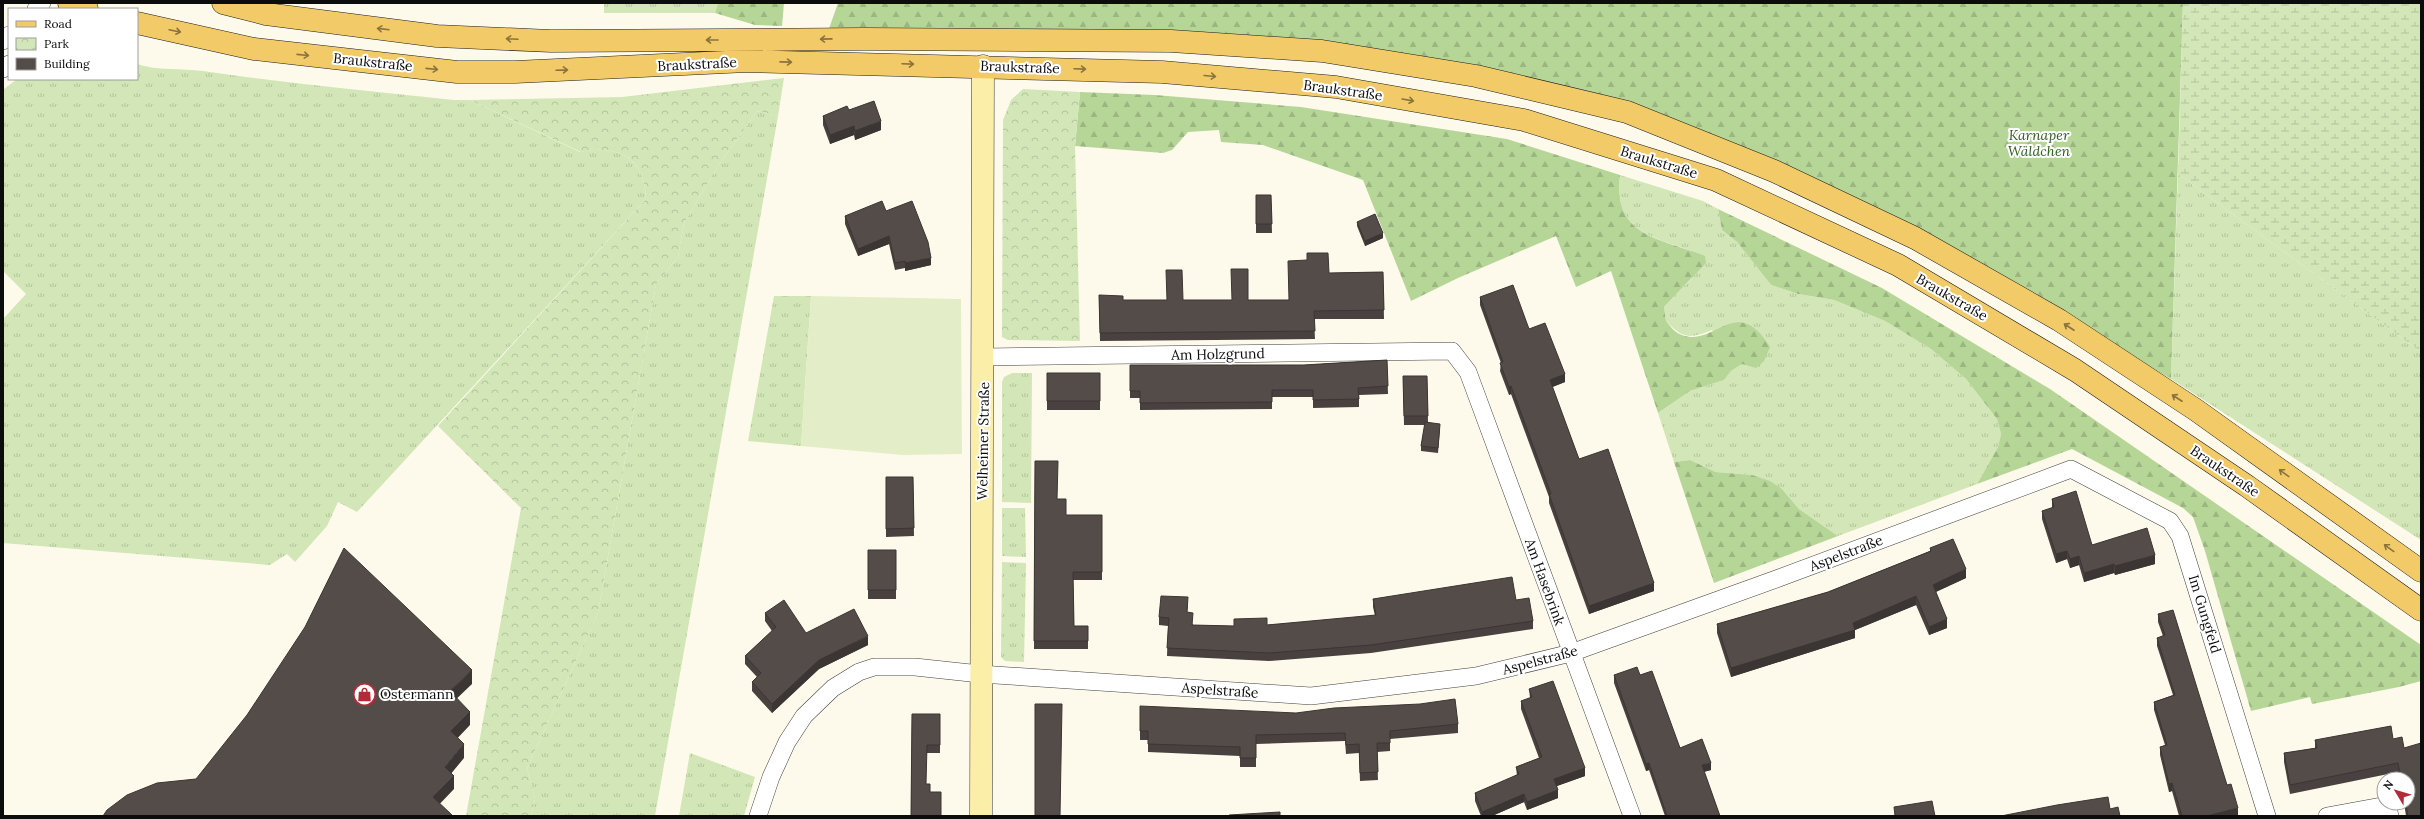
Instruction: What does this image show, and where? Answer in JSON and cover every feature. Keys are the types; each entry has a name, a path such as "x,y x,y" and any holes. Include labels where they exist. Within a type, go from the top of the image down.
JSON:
{"main road":[{"path":"69,3 84,8"},
{"name":"Braukstraße","path":"223,3 266,14 430,35 543,40 1171,40 1322,51 1476,76 1627,112 1774,171 1908,235 2059,320 2196,410 2421,571"},
{"name":"Braukstraße","path":"138,23 254,49 458,72 515,72 747,61 983,66 1162,72 1336,87 1524,120 1716,180 1898,265 2075,370 2247,486 2421,610"}],"street":[{"name":"Welheimer Straße","path":"981,816 980,674 983,357 983,66"},
{"name":"Am Holzgrund","path":"983,357 1452,351"},
{"name":"Am Hasebrink","path":"1452,351 1468,372 1632,816"},
{"name":"Aspelstraße","path":"758,816 771,777 787,742 804,716 834,688 859,672 874,667 915,668 980,674 1310,696 1476,676 1571,653 1779,578 2071,469"},
{"name":"Im Gungfeld","path":"2071,469 2170,521 2180,536 2267,816"},
{"path":"2327,816 2387,805 2390,816"}],"green space":[{"path":"604,3 718,3 715,13 604,13"},
{"path":"718,3 784,3 782,26 755,25 715,13"},
{"name":"Karnaper Wäldchen","path":"838,3 2183,3 2171,379 1994,275 1630,111 1328,49 825,40"},
{"path":"2183,3 2421,3 2421,352 2178,174"},
{"path":"138,64 153,68 195,70 360,90 454,100 470,100 580,152 606,150 627,157 635,164 641,173 646,199 357,512 338,502 327,526 295,562 287,554 270,565 3,543 3,319 26,294 3,271 3,90 16,80 138,80"},
{"path":"784,78 778,116 757,111 718,166 684,223 678,257 656,284 598,613 527,768 535,799 531,816 466,816 521,508 438,426 646,199 641,173 635,164 627,157 607,150 581,152 470,100 622,97"},
{"path":"1023,89 1080,92 1075,146 1080,341 1008,340 1002,337 1003,120 1011,100"},
{"path":"1080,92 1155,95 1301,107 1507,139 1620,175 1620,196 1624,211 1632,223 1643,232 1656,239 1705,256 1706,263 1664,307 1666,321 1671,327 1679,334 1694,337 1705,335 1736,322 1747,324 1758,331 1770,347 1764,361 1756,368 1742,364 1731,371 1724,380 1690,391 1658,413 1611,271 1576,287 1556,236 1458,278 1411,301 1363,180 1263,145 1221,142 1219,130 1188,132 1172,150 1163,153 1075,146"},
{"path":"757,111 778,116 655,816 531,816 535,799 527,768 598,613 656,284 678,257 684,223 718,166"},
{"path":"2178,174 2421,352 2421,540 2171,379"},
{"path":"1620,175 1703,201 1718,209 1722,230 1737,242 1771,285 1798,294 1834,300 1885,321 1931,349 1966,379 1997,419 2001,434 1998,447 1977,484 1838,536 1799,509 1782,489 1752,475 1716,472 1690,460 1674,462 1658,413 1690,391 1724,380 1731,371 1742,364 1712,330 1698,335 1687,336 1677,331 1666,321 1664,307 1692,278 1692,251 1648,235 1637,228 1628,219 1622,208 1619,193"},
{"path":"1718,209 1882,288 2050,389 2421,645 2421,681 2399,687 2312,704 2310,697 2251,711 2205,551 2193,517 2183,508 2072,449 1977,484 1998,447 2001,434 1997,419 1966,379 1931,349 1885,321 1834,300 1798,294 1771,285 1737,242 1722,230"},
{"path":"774,296 811,296 801,446 748,441"},
{"path":"811,296 961,299 962,454 903,455 801,446"},
{"path":"1012,373 1032,373 1031,503 1002,502 1002,382 1004,377"},
{"path":"1690,460 1716,472 1752,475 1770,481 1782,489 1799,509 1838,536 1714,583 1674,462"},
{"path":"1002,508 1025,508 1026,557 1002,556"},
{"path":"1002,562 1026,563 1024,662 1005,661 1001,657"},
{"path":"690,753 755,777 744,816 679,816"}],"building":[{"path":"874,101 881,121 855,131 854,126 830,135 823,116 847,106 849,110"},
{"path":"1256,195 1271,195 1272,224 1256,224"},
{"path":"882,201 886,211 912,201 928,242 931,258 905,263 905,261 895,263 889,236 858,249 845,216"},
{"path":"1375,214 1383,233 1365,241 1357,222"},
{"path":"1307,253 1328,253 1329,273 1383,272 1384,310 1314,311 1315,331 1100,333 1099,295 1123,296 1123,300 1167,300 1166,270 1182,270 1183,300 1232,300 1231,269 1248,269 1248,300 1289,300 1288,261 1307,260"},
{"path":"1513,285 1529,329 1545,323 1565,374 1550,380 1579,459 1608,449 1654,583 1589,606 1549,494 1551,494 1511,386 1509,387 1500,363 1503,362 1480,297"},
{"path":"1387,360 1388,386 1358,388 1359,399 1313,400 1313,390 1272,390 1272,402 1140,403 1140,391 1130,391 1130,365 1304,365"},
{"path":"1047,373 1100,373 1100,401 1047,401"},
{"path":"1403,376 1427,376 1428,416 1404,416"},
{"path":"1425,422 1440,424 1438,448 1421,446"},
{"path":"1035,461 1058,461 1057,499 1066,499 1066,515 1102,515 1102,572 1073,572 1074,626 1088,626 1088,641 1034,641"},
{"path":"886,477 913,477 914,528 886,529"},
{"path":"2076,491 2092,545 2147,528 2155,555 2115,566 2114,564 2084,573 2079,556 2070,559 2067,551 2056,554 2042,511 2054,507 2052,499"},
{"path":"1953,539 1966,569 1933,585 1947,619 1929,627 1916,596 1853,623 1855,630 1731,668 1717,624 1828,592 1931,551 1930,548"},
{"name":"Ostermann","path":"344,548 472,670 450,691 470,712 451,731 464,744 445,767 454,776 433,797 452,816 103,816 107,810 127,795 157,783 196,779 247,715 305,627"},
{"path":"868,550 896,550 896,590 868,590"},
{"path":"1512,577 1516,600 1529,598 1533,621 1371,645 1269,653 1167,648 1169,618 1159,617 1161,596 1188,597 1187,612 1193,613 1192,625 1234,626 1234,619 1267,618 1267,625 1376,615 1373,599"},
{"path":"784,600 806,633 854,609 868,636 819,660 772,704 752,682 761,673 745,656 776,627 765,613"},
{"path":"2173,610 2227,785 2231,784 2238,808 2207,816 2182,816 2172,783 2169,784 2160,747 2167,745 2154,702 2175,695 2157,638 2165,635 2158,614"},
{"path":"1637,667 1640,675 1652,671 1680,748 1702,739 1711,763 1702,765 1720,816 1667,816 1649,763 1646,764 1614,675"},
{"path":"1553,681 1585,768 1554,779 1558,790 1527,802 1524,794 1482,812 1475,793 1519,774 1516,767 1542,757 1521,701 1532,697 1529,689"},
{"path":"1455,699 1458,724 1390,731 1390,743 1377,743 1378,772 1360,773 1359,744 1346,745 1345,733 1256,735 1256,758 1240,758 1240,747 1148,744 1148,731 1140,731 1140,706 1296,713 1334,708 1420,704"},
{"path":"1035,704 1062,704 1060,816 1035,816"},
{"path":"912,714 940,714 940,745 927,745 926,784 930,784 930,792 941,792 941,816 911,816"},
{"path":"2391,726 2393,739 2402,737 2404,748 2421,743 2421,816 2408,816 2407,811 2416,811 2416,771 2400,771 2398,763 2290,785 2284,753 2317,748 2315,740"},
{"path":"2108,797 2110,809 2118,807 2120,816 2001,816 2057,805"},
{"path":"1932,801 1935,816 1895,816 1894,807"},
{"path":"1280,812 1280,816 1229,816 1229,815"}],"place":[{"name":"Ostermann","path":"365,694"}]}
